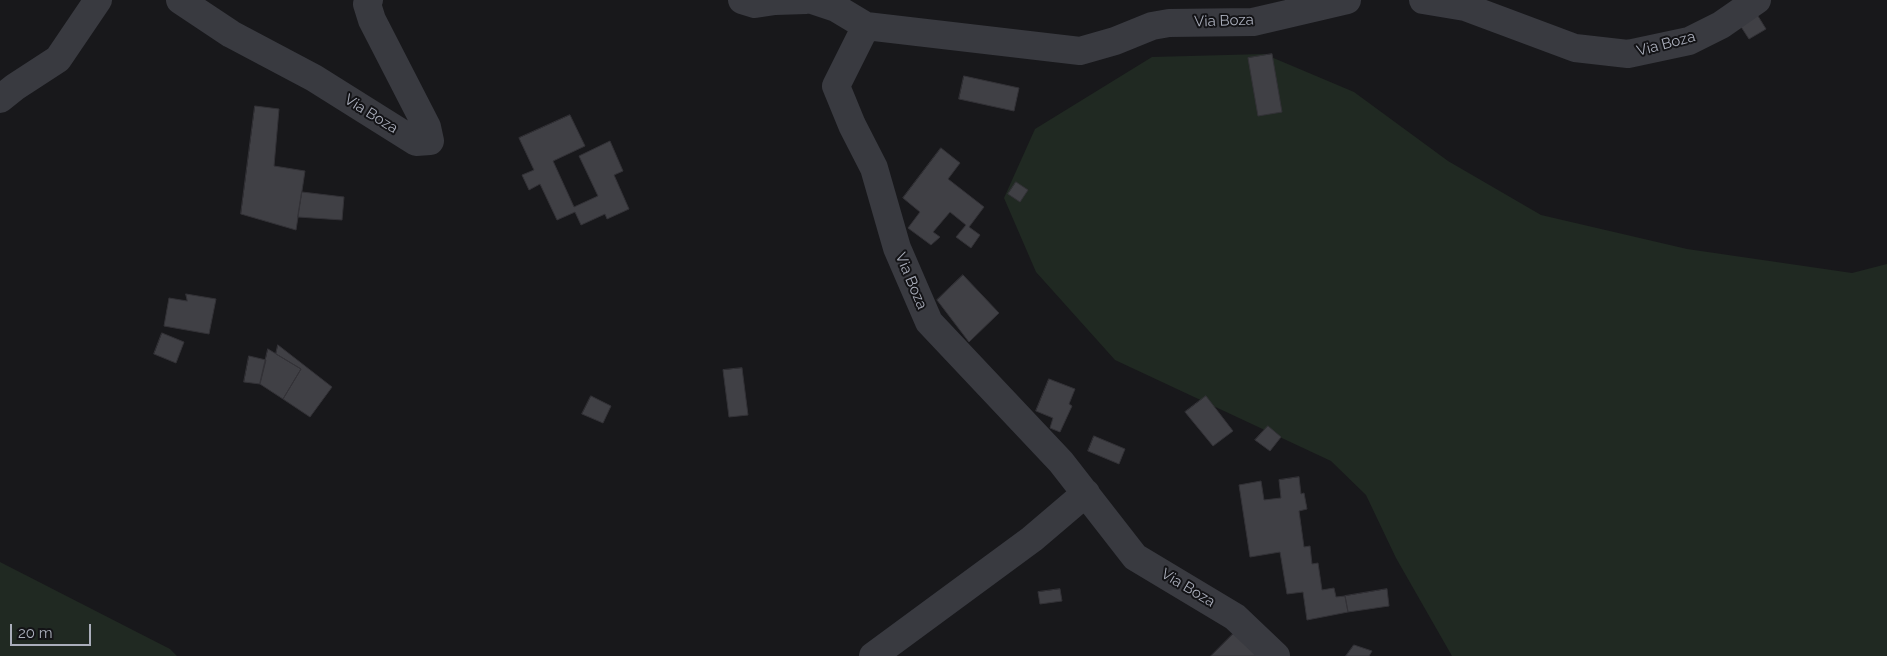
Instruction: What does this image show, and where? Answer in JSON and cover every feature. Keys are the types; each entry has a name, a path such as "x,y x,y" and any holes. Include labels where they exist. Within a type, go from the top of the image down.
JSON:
{"street":[{"path":"0,99 15,86 58,59 98,0"},
{"name":"Via Boza","path":"180,0 231,34 314,78 416,142 430,141 426,127 372,20 367,4 369,0"},
{"path":"742,0 755,4 806,0"},
{"name":"Via Boza","path":"812,0 836,8 866,26 1080,51 1115,41 1152,26 1169,23 1253,22 1346,0"},
{"name":"Via Boza","path":"1424,0 1465,7 1575,48 1628,54 1689,41 1721,25 1757,0"},
{"name":"Via Boza","path":"866,26 836,86 852,125 874,168 897,248 929,322 1061,462 1135,557 1235,617 1276,656"},
{"path":"873,656 1032,539 1086,493"}],"shaded area":[{"path":"1264,54 1354,92 1448,161 1541,215 1687,249 1852,273 1887,264 1887,656 1452,656 1396,558 1366,495 1331,461 1115,360 1036,272 1004,198 1035,129 1152,57"},
{"path":"0,562 170,649 177,656 0,656"}],"building":[{"path":"1753,8 1766,29 1749,39 1736,19"},
{"path":"1272,54 1282,112 1258,116 1248,58"},
{"path":"964,76 1019,88 1014,111 959,99"},
{"path":"255,106 279,109 274,166 305,171 296,230 241,214"},
{"path":"570,115 585,146 553,161 574,207 598,196 579,156 610,141 623,171 614,175 629,209 607,219 605,214 581,225 575,212 557,220 540,184 529,190 522,175 534,170 519,138"},
{"path":"941,148 960,163 948,179 984,207 969,227 980,235 971,248 956,237 966,225 950,212 933,232 940,237 931,245 908,228 920,212 903,198"},
{"path":"1016,182 1028,190 1020,202 1008,194"},
{"path":"302,192 344,197 342,220 298,217"},
{"path":"963,275 999,313 969,342 937,300"},
{"path":"186,294 216,299 209,334 164,326 169,298 187,301"},
{"path":"162,333 184,342 176,363 154,354"},
{"path":"278,345 332,387 310,417 283,399 301,369 276,354"},
{"path":"268,349 301,369 283,399 260,384"},
{"path":"249,356 266,360 260,384 244,382"},
{"path":"742,368 748,415 729,417 723,370"},
{"path":"1049,379 1075,389 1069,404 1072,406 1060,432 1050,428 1053,418 1036,411"},
{"path":"591,396 611,406 603,423 582,414"},
{"path":"1206,396 1233,431 1213,446 1185,412"},
{"path":"1268,426 1281,437 1270,451 1255,440"},
{"path":"1094,436 1125,449 1119,464 1088,451"},
{"path":"1299,477 1301,494 1304,493 1307,509 1299,511 1304,547 1310,546 1312,564 1318,563 1322,590 1334,588 1336,597 1345,596 1348,612 1307,620 1303,592 1287,594 1280,552 1250,557 1239,485 1261,481 1264,500 1281,498 1279,480"},
{"path":"1060,589 1062,601 1040,604 1038,592"},
{"path":"1387,589 1389,606 1348,612 1345,596"},
{"path":"1234,633 1257,656 1211,656"},
{"path":"1354,645 1372,651 1369,656 1346,656"}]}
